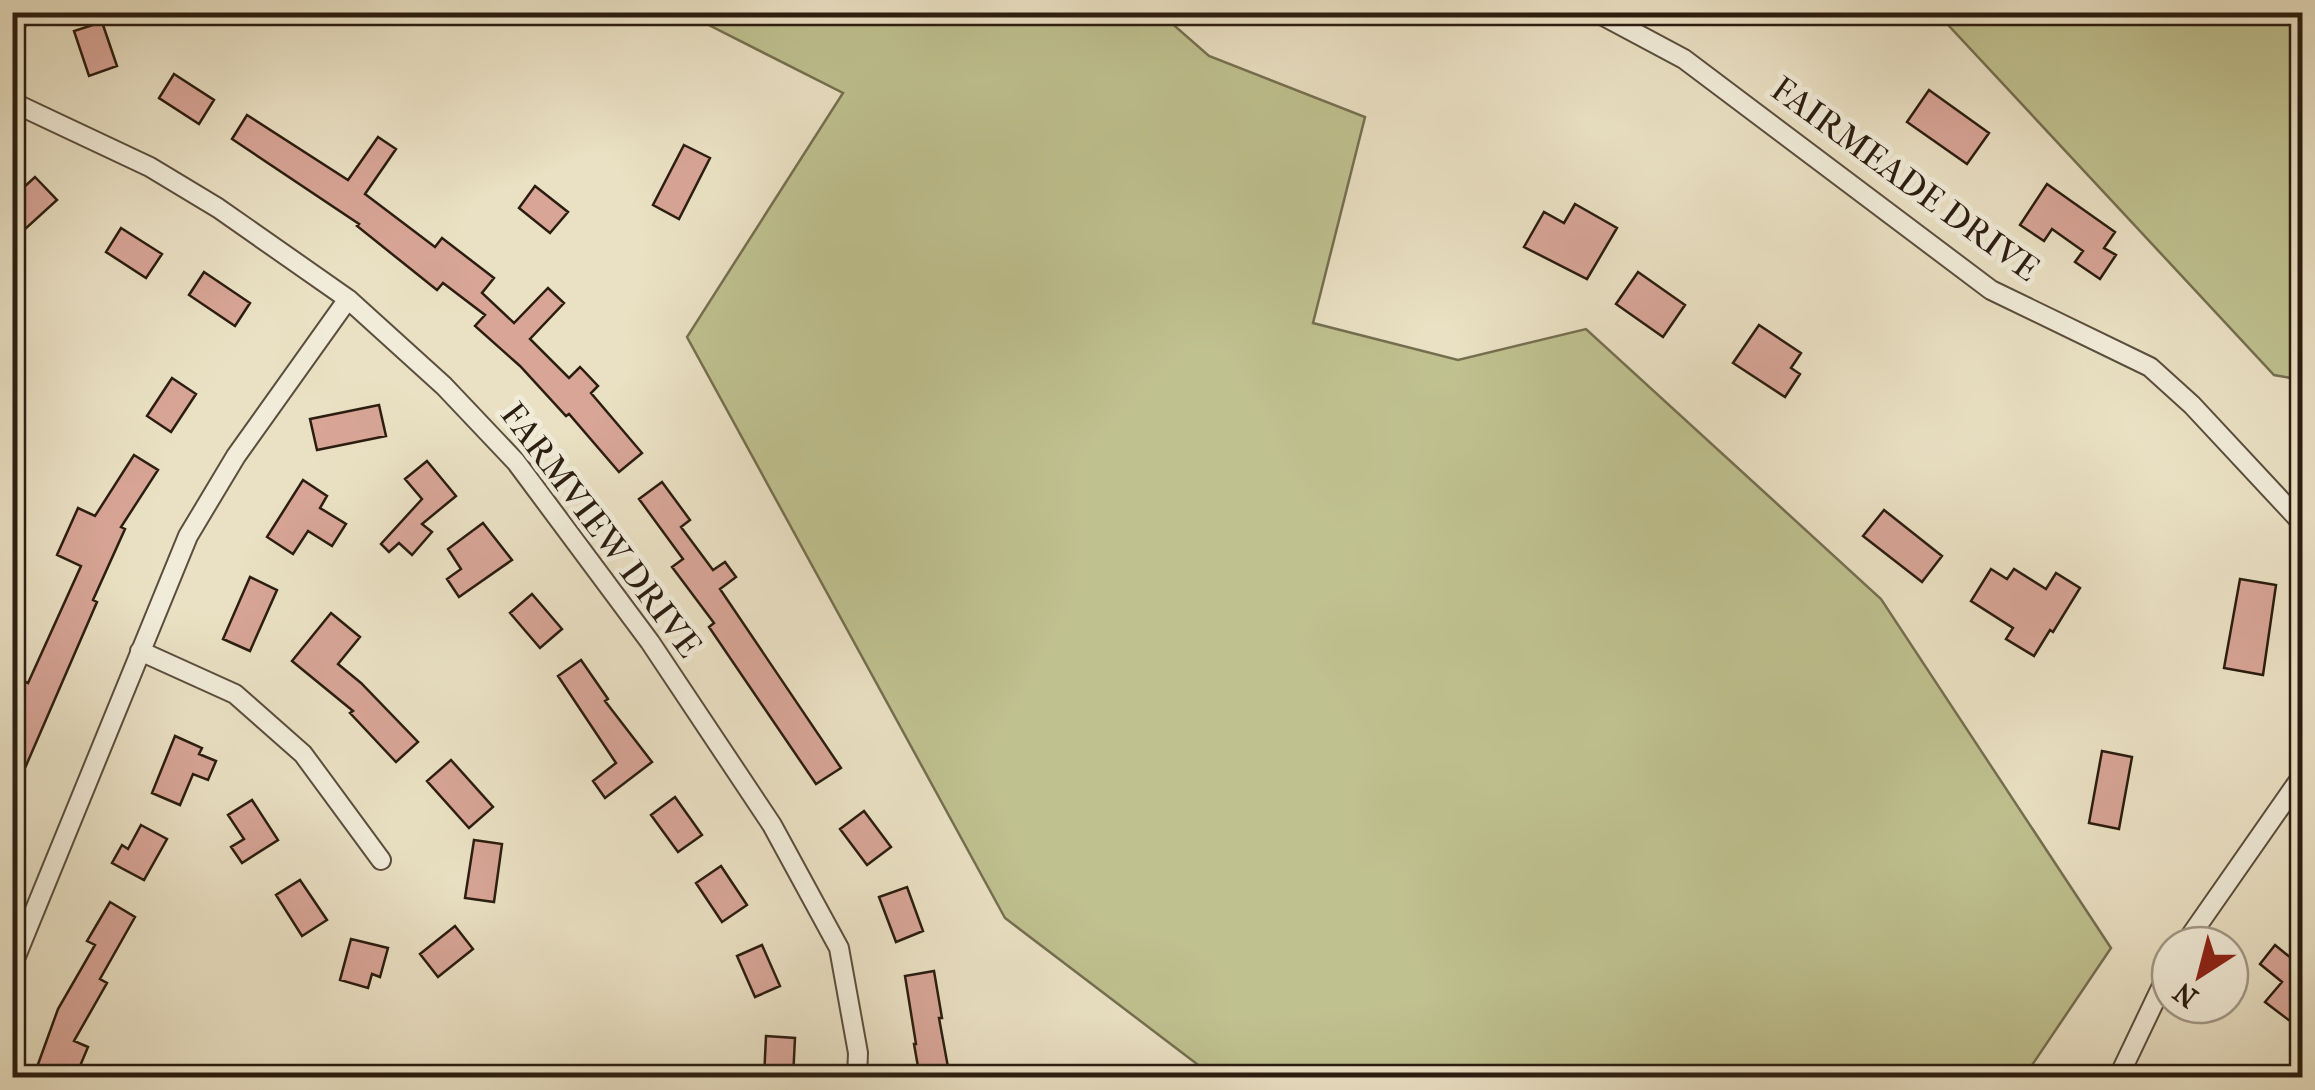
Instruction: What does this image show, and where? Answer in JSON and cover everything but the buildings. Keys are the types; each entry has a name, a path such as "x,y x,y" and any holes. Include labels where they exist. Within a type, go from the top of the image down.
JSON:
{"street":[{"path":"12,22 16,12"},
{"name":"FAIRMEADE DRIVE","path":"1596,12 1684,59 1991,290 2150,367 2192,405 2302,523"},
{"name":"FARMVIEW DRIVE","path":"12,102 150,167 218,208 348,299 444,386 516,462 650,642 772,825 840,948 858,1053 857,1078"},
{"path":"12,966 188,536 236,456 348,299"},
{"path":"140,651 234,694 303,754 381,860"},
{"path":"2198,925 2302,776"},
{"path":"2118,1078 2150,1006"}],"green space":[{"path":"685,13 1160,13 1209,56 1365,117 1313,323 1458,360 1586,329 1881,599 2111,948 2024,1077 1214,1077 1005,918 687,337 843,93"},
{"path":"1937,13 2302,13 2302,380 2274,375"}]}
